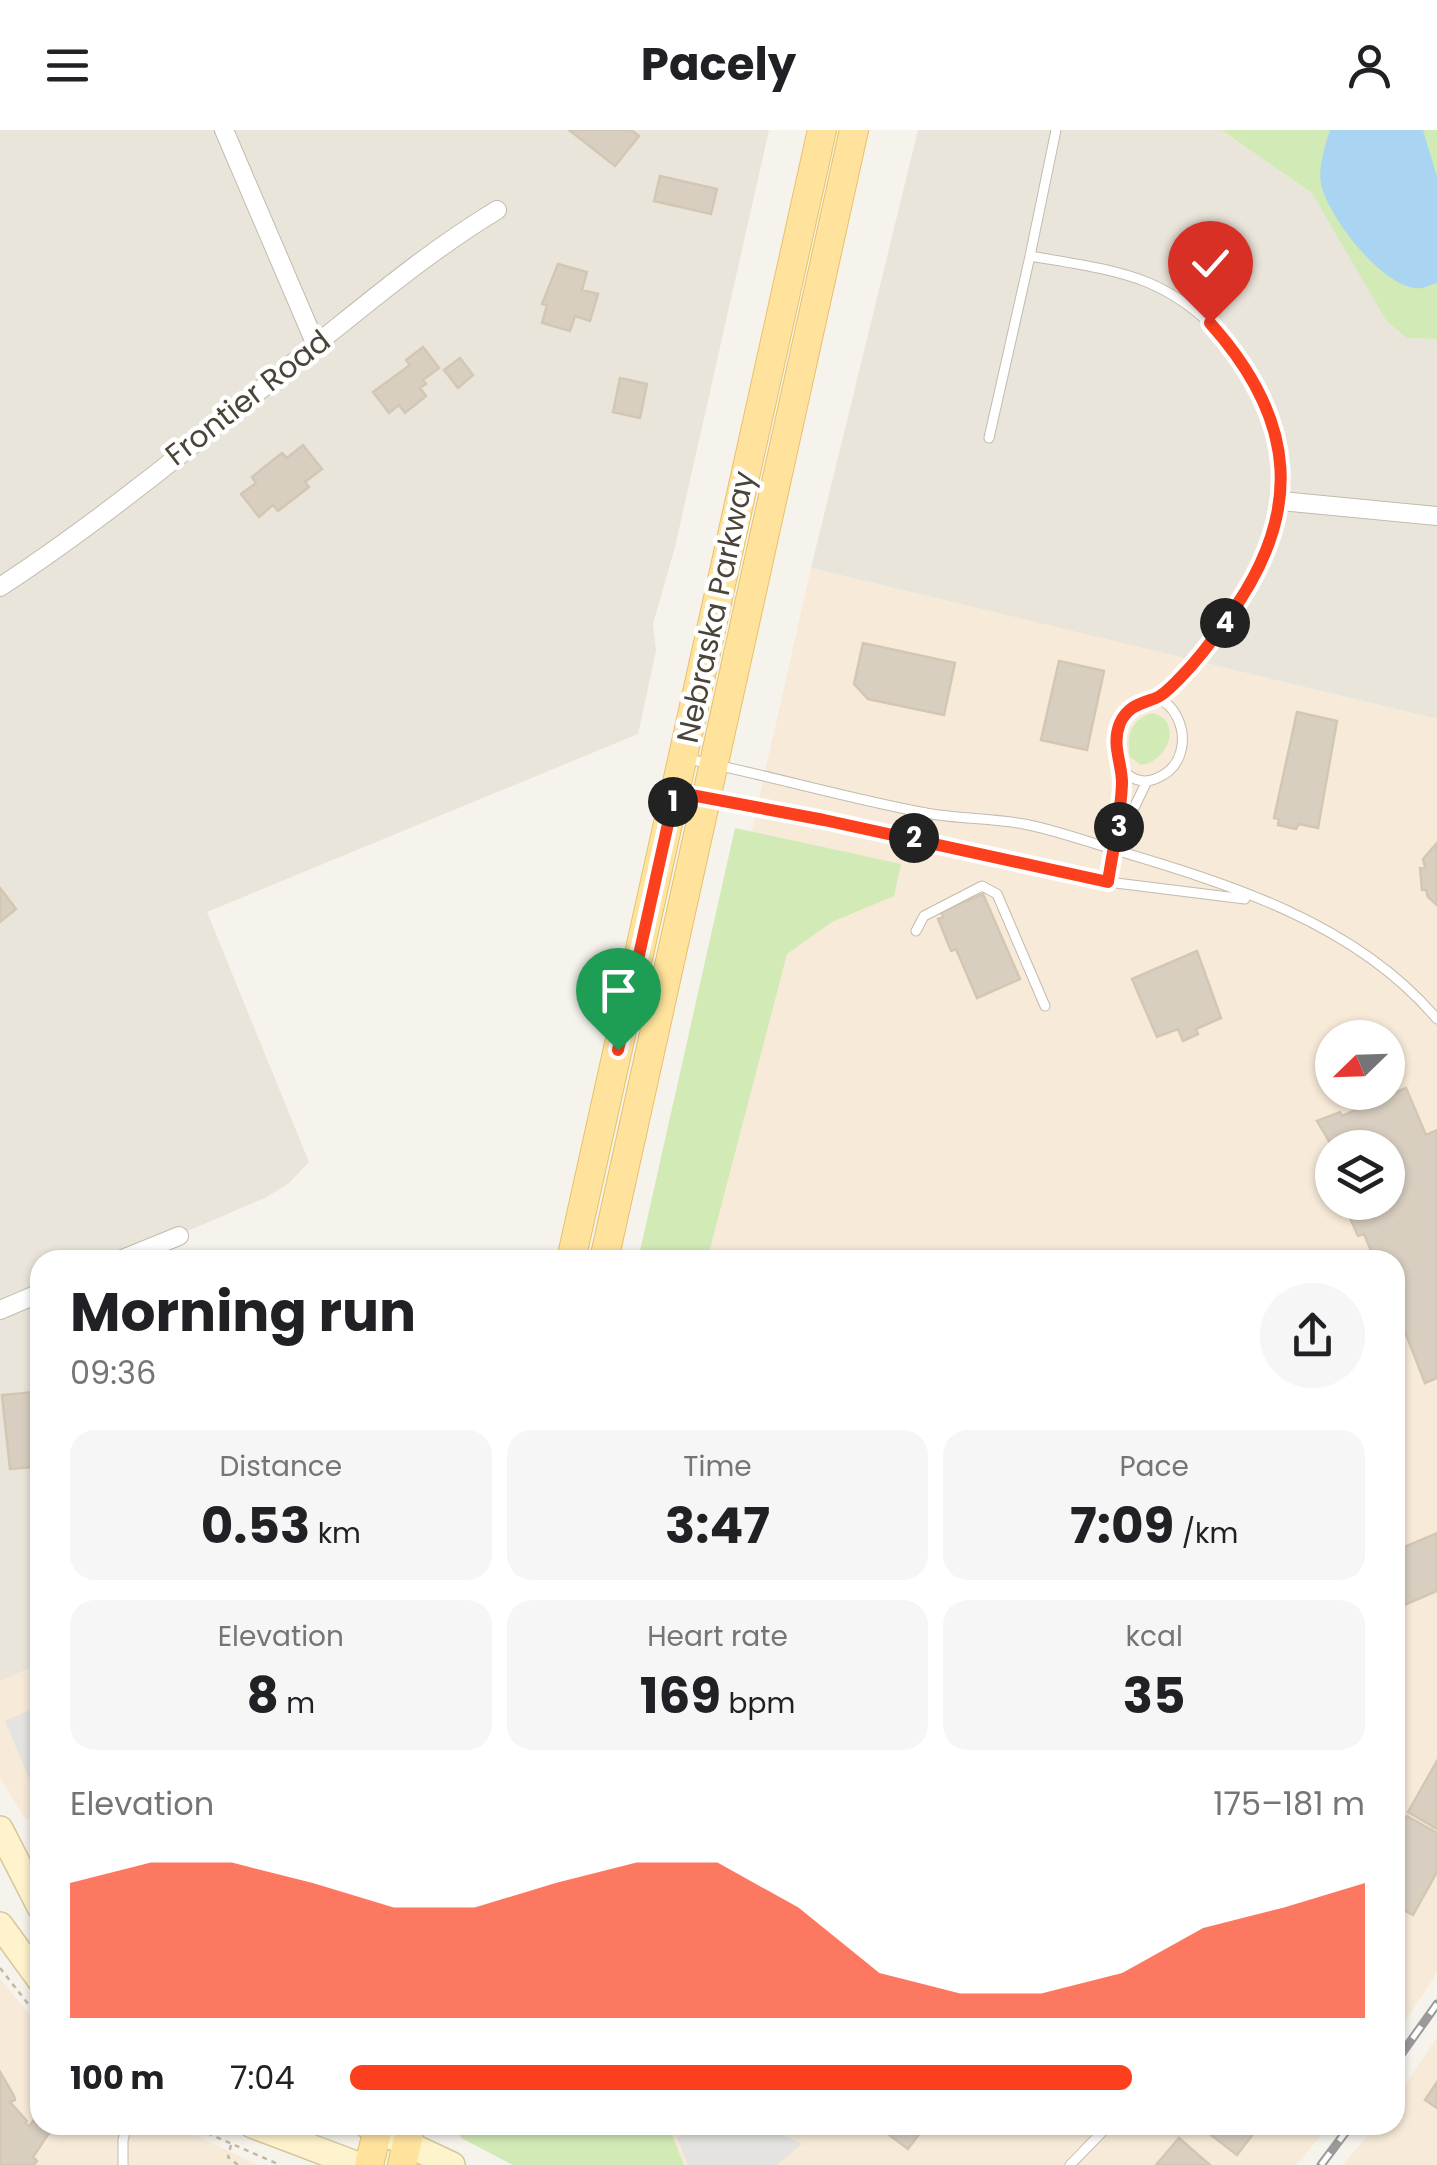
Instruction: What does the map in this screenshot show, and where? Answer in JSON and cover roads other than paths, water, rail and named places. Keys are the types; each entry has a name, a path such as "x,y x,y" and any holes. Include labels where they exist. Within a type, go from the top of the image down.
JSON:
{"main road":[{"name":"Nebraska Parkway","path":"572,1250 822,130"},
{"name":"Nebraska Parkway","path":"606,1250 854,130"},
{"path":"0,1829 7,1864 30,1894"},
{"path":"0,1925 30,1966"},
{"path":"278,2135 358,2165"},
{"path":"369,2165 374,2135"},
{"path":"407,2145 452,2165"}],"street":[{"path":"224,130 316,345"},
{"name":"Frontier Road","path":"0,587 66,541 394,279 496,210"},
{"path":"1282,501 1437,516"},
{"path":"145,1250 179,1236"},
{"path":"0,1310 30,1297"}],"lane":[{"path":"989,438 1056,130"},
{"path":"1030,256 1148,283 1210,323 1240,357 1265,401 1278,455 1282,501 1263,564 1195,661 1157,698 1144,699 1134,706 1120,724 1115,746 1121,768 1118,829 1108,882"},
{"path":"1121,768 1136,781 1156,778 1170,768 1183,740 1177,714 1157,698"},
{"path":"682,758 930,814 971,816 1071,834 1196,874 1345,939 1387,970 1437,1019"},
{"path":"1118,829 1132,814 1148,780"},
{"path":"675,792 1108,882 1258,900"},
{"path":"916,931 924,916 982,886 997,894 1045,1006"},
{"path":"124,2135 124,2165"},
{"path":"1070,2165 1100,2135"}],"water":[{"path":"1330,130 1423,130 1437,177 1437,283 1422,288 1392,278 1347,233 1321,184 1321,164"}],"railway":[{"path":"1405,2049 1437,2004"},
{"path":"1321,2165 1344,2135"}]}
